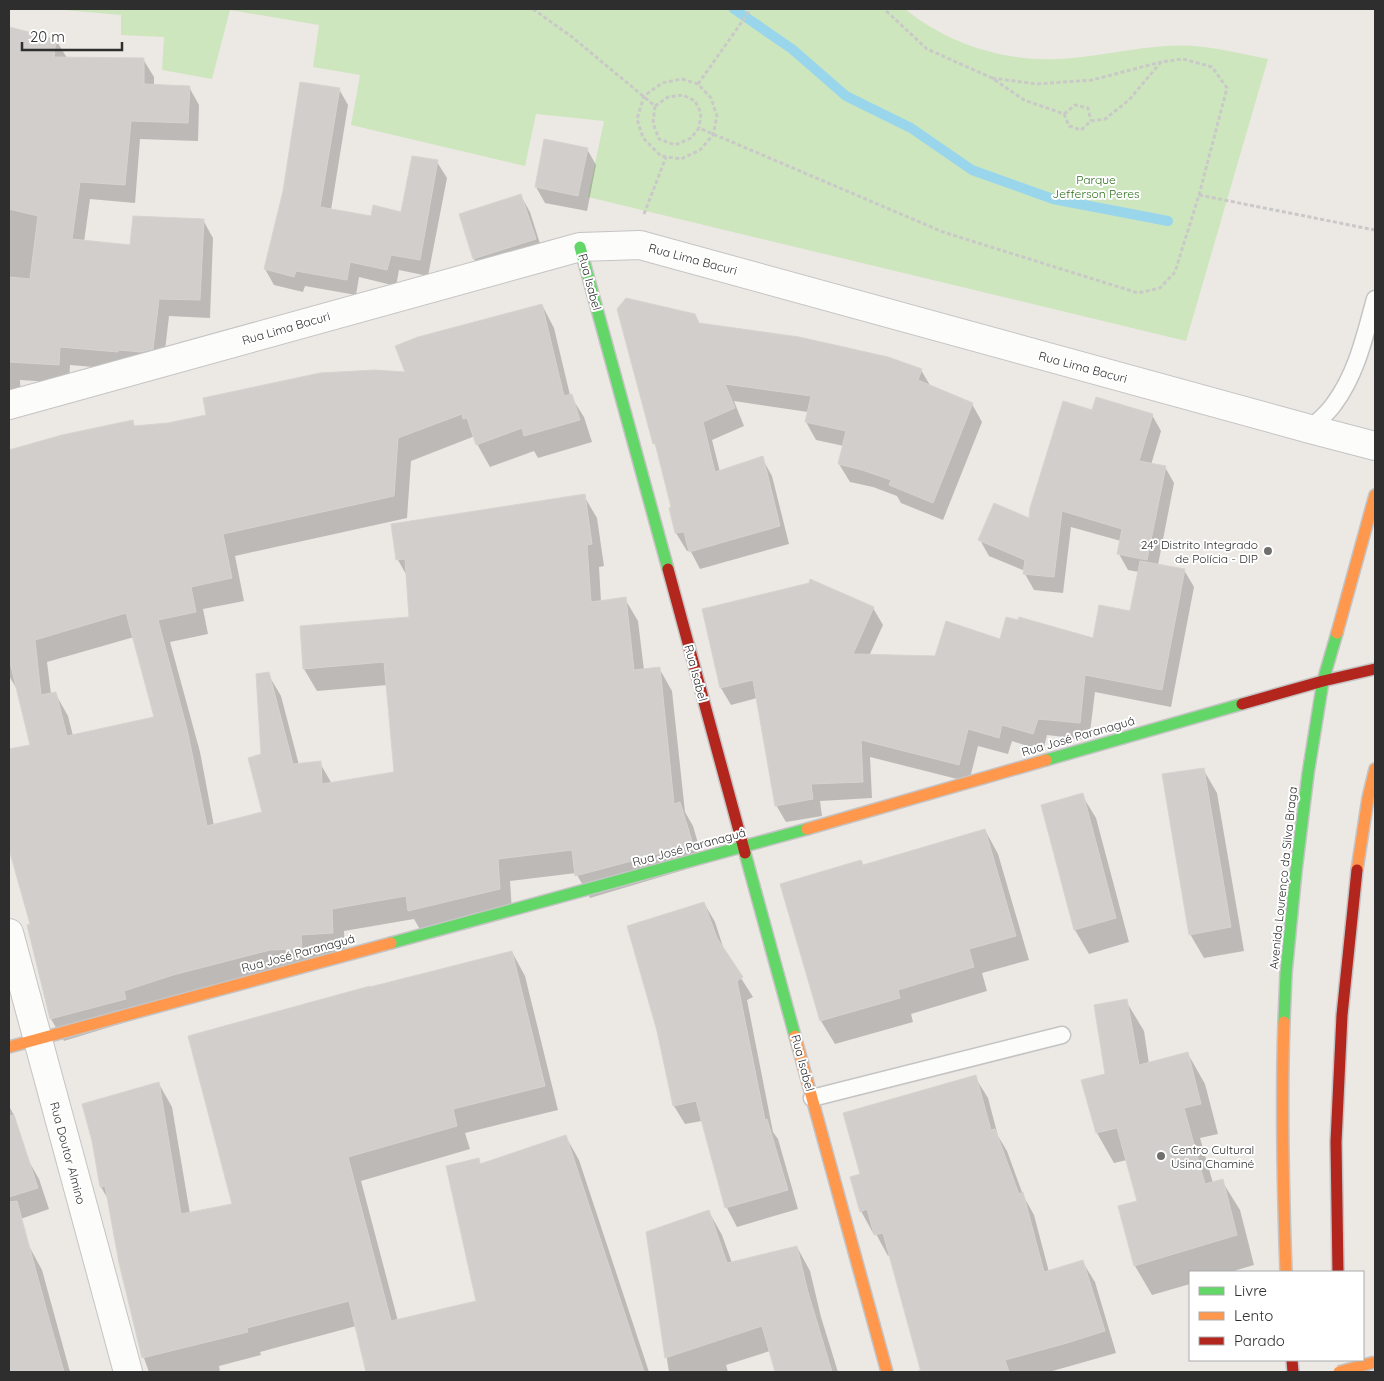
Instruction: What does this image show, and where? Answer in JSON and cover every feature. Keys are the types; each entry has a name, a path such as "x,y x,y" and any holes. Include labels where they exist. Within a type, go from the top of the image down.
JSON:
{"street":[{"name":"Rua Lima Bacuri","path":"9,405 580,247 640,244 1375,446"},
{"name":"Rua Isabel","path":"580,247 887,1372"},
{"name":"Avenida Lourenço da Silva Braga","path":"1286,1271 1282,1162 1282,1079 1286,973 1296,871 1308,774 1323,681 1375,495"},
{"name":"Rua José Paranaguá","path":"9,1047 743,846 1323,681 1375,669"},
{"path":"1338,1271 1336,1142 1342,1015 1354,893 1368,798 1375,769"},
{"name":"Rua Doutor Almino","path":"9,933 128,1372"},
{"path":"1339,1372 1375,1362"}],"lane":[{"path":"1310,429 1333,406 1347,385 1363,344 1375,299"},
{"name":"Rua Isabel","path":"812,1098 1062,1035"}],"path":[{"path":"533,9 572,37 655,106"},
{"path":"698,84 751,9"},
{"path":"884,9 927,49 992,78 1024,100 1064,114 1069,126 1081,130 1091,121 1105,119 1129,100 1161,62"},
{"path":"699,128 943,232 1138,293 1160,288 1175,272 1199,195 1227,88 1212,67 1183,59 1161,62 1092,80 1037,84 992,78"},
{"path":"682,79 698,84 712,98 717,116 713,135 700,150 681,158 661,156 643,138 637,119 644,96 662,83 682,79"},
{"path":"683,95 695,101 701,113 699,128 690,138 675,145 659,138 653,122 655,106 668,97 683,95"},
{"path":"1064,114 1075,105 1088,108 1091,121"},
{"path":"643,216 666,157"},
{"path":"1199,195 1375,230"}],"green space":[{"name":"Parque Jefferson Peres","path":"52,9 905,9 942,34 984,50 1005,55 1027,58 1072,58 1179,45 1217,49 1268,59 1186,341 588,197 604,121 536,114 525,166 351,125 360,75 313,67 319,25 230,10 212,79 162,70 164,37 121,35 121,15"}],"building":[{"path":"9,27 57,39 53,57 144,58 144,84 190,86 188,123 131,121 125,185 80,182 72,239 130,245 133,216 204,219 200,300 159,299 153,349 141,352 118,350 118,352 60,347 59,365 9,362 9,277 30,279 38,216 9,209"},
{"path":"300,82 340,88 320,207 371,216 373,205 401,212 412,156 438,160 420,260 391,255 387,270 350,262 347,280 296,271 294,277 264,269 283,191"},
{"path":"544,139 588,148 578,196 535,187"},
{"path":"521,194 536,239 473,259 459,214"},
{"path":"626,298 695,314 699,323 799,337 888,357 922,369 918,380 973,403 933,503 889,485 891,480 838,464 846,431 805,422 811,396 725,384 735,408 703,422 715,472 763,456 780,526 689,552 684,532 675,533 669,508 671,507 655,443 653,444 617,309"},
{"path":"542,304 564,396 572,394 580,420 524,436 522,428 476,445 467,418 463,419 462,414 398,438 394,496 223,534 232,578 191,587 196,612 158,620 187,729 207,826 262,812 248,758 261,754 256,674 269,672 293,764 321,761 322,784 394,772 384,662 303,669 300,626 409,617 405,559 396,560 391,524 585,494 592,544 587,545 591,602 626,597 634,670 660,667 674,804 680,802 692,845 575,876 572,850 498,859 500,889 408,911 406,896 332,909 333,933 301,935 302,949 270,950 173,975 124,991 126,999 50,1019 27,925 30,924 9,849 9,749 30,745 9,658 9,450 62,435 133,420 134,426 168,423 206,415 203,398 320,373 375,370 405,372 395,346 418,337","holes":["126,613 154,717 67,736 56,692 41,695 35,640"]},
{"path":"1096,397 1153,414 1139,461 1166,466 1147,560 1117,554 1122,529 1062,511 1054,577 1023,574 1025,560 978,540 994,503 1029,518 1030,508 1063,401 1092,410"},
{"path":"1140,561 1185,569 1162,690 1085,675 1080,723 1038,719 1033,734 1002,725 999,738 968,729 959,765 861,740 863,782 811,784 813,799 775,806 753,680 720,688 702,609 809,583 810,579 874,607 853,654 935,656 946,621 1000,639 1006,617 1018,620 1019,617 1093,638 1099,605 1130,611"},
{"path":"1204,768 1231,927 1189,935 1162,774"},
{"path":"1083,793 1116,918 1074,930 1041,805"},
{"path":"985,829 1016,936 969,949 974,967 898,990 900,998 820,1021 780,884 861,860 863,865"},
{"path":"704,902 717,938 743,977 737,981 765,1120 767,1119 788,1190 725,1208 696,1101 673,1106 657,1031 627,926"},
{"path":"512,951 545,1086 453,1109 457,1126 348,1157 391,1321 476,1301 446,1166 479,1158 480,1164 566,1135 644,1372 366,1372 349,1301 247,1328 248,1332 142,1358 119,1263 105,1186 100,1187 92,1141 82,1104 159,1082 181,1214 232,1204 188,1036 370,986"},
{"name":"Centro Cultural Usina Chaminé","path":"1127,999 1139,1065 1188,1052 1201,1104 1184,1108 1205,1184 1223,1179 1237,1235 1134,1266 1118,1206 1137,1201 1117,1128 1096,1133 1081,1080 1105,1074 1094,1005"},
{"path":"976,1075 991,1130 995,1129 1019,1194 1023,1192 1044,1272 1083,1260 1105,1331 1005,1360 1009,1372 921,1372 883,1233 874,1235 867,1209 860,1212 850,1177 860,1174 843,1113"},
{"path":"14,1115 38,1188 9,1197 9,1116"},
{"path":"17,1201 64,1372 9,1372 9,1202"},
{"path":"709,1210 727,1263 797,1246 808,1292 832,1372 775,1372 762,1326 665,1358 646,1232"}],"waterway":[{"path":"734,9 792,49 846,96 911,128 972,170 1053,199 1168,221"}],"traffic: fast":[{"path":"580,247 668,569"},
{"path":"1284,1022 1286,973 1308,774 1323,681 1337,633"},
{"path":"1046,760 1242,704"},
{"path":"391,943 807,829"},
{"path":"745,853 795,1036"}],"traffic: slow":[{"path":"1337,633 1375,495"},
{"path":"807,829 1046,760"},
{"path":"1357,870 1368,798 1375,769"},
{"path":"9,1047 391,943"},
{"path":"1284,1022 1283,1147 1286,1271"},
{"path":"795,1036 887,1372"},
{"path":"1339,1372 1375,1362"}],"traffic: jam":[{"path":"668,569 745,853"},
{"path":"1242,704 1323,681 1375,669"},
{"path":"1338,1271 1336,1142 1342,1015 1357,870"},
{"path":"1292,1361 1293,1372"}],"place":[{"name":"24º Distrito Integrado de Polícia - DIP","path":"1268,551"},
{"name":"Centro Cultural Usina Chaminé","path":"1161,1156"}]}
